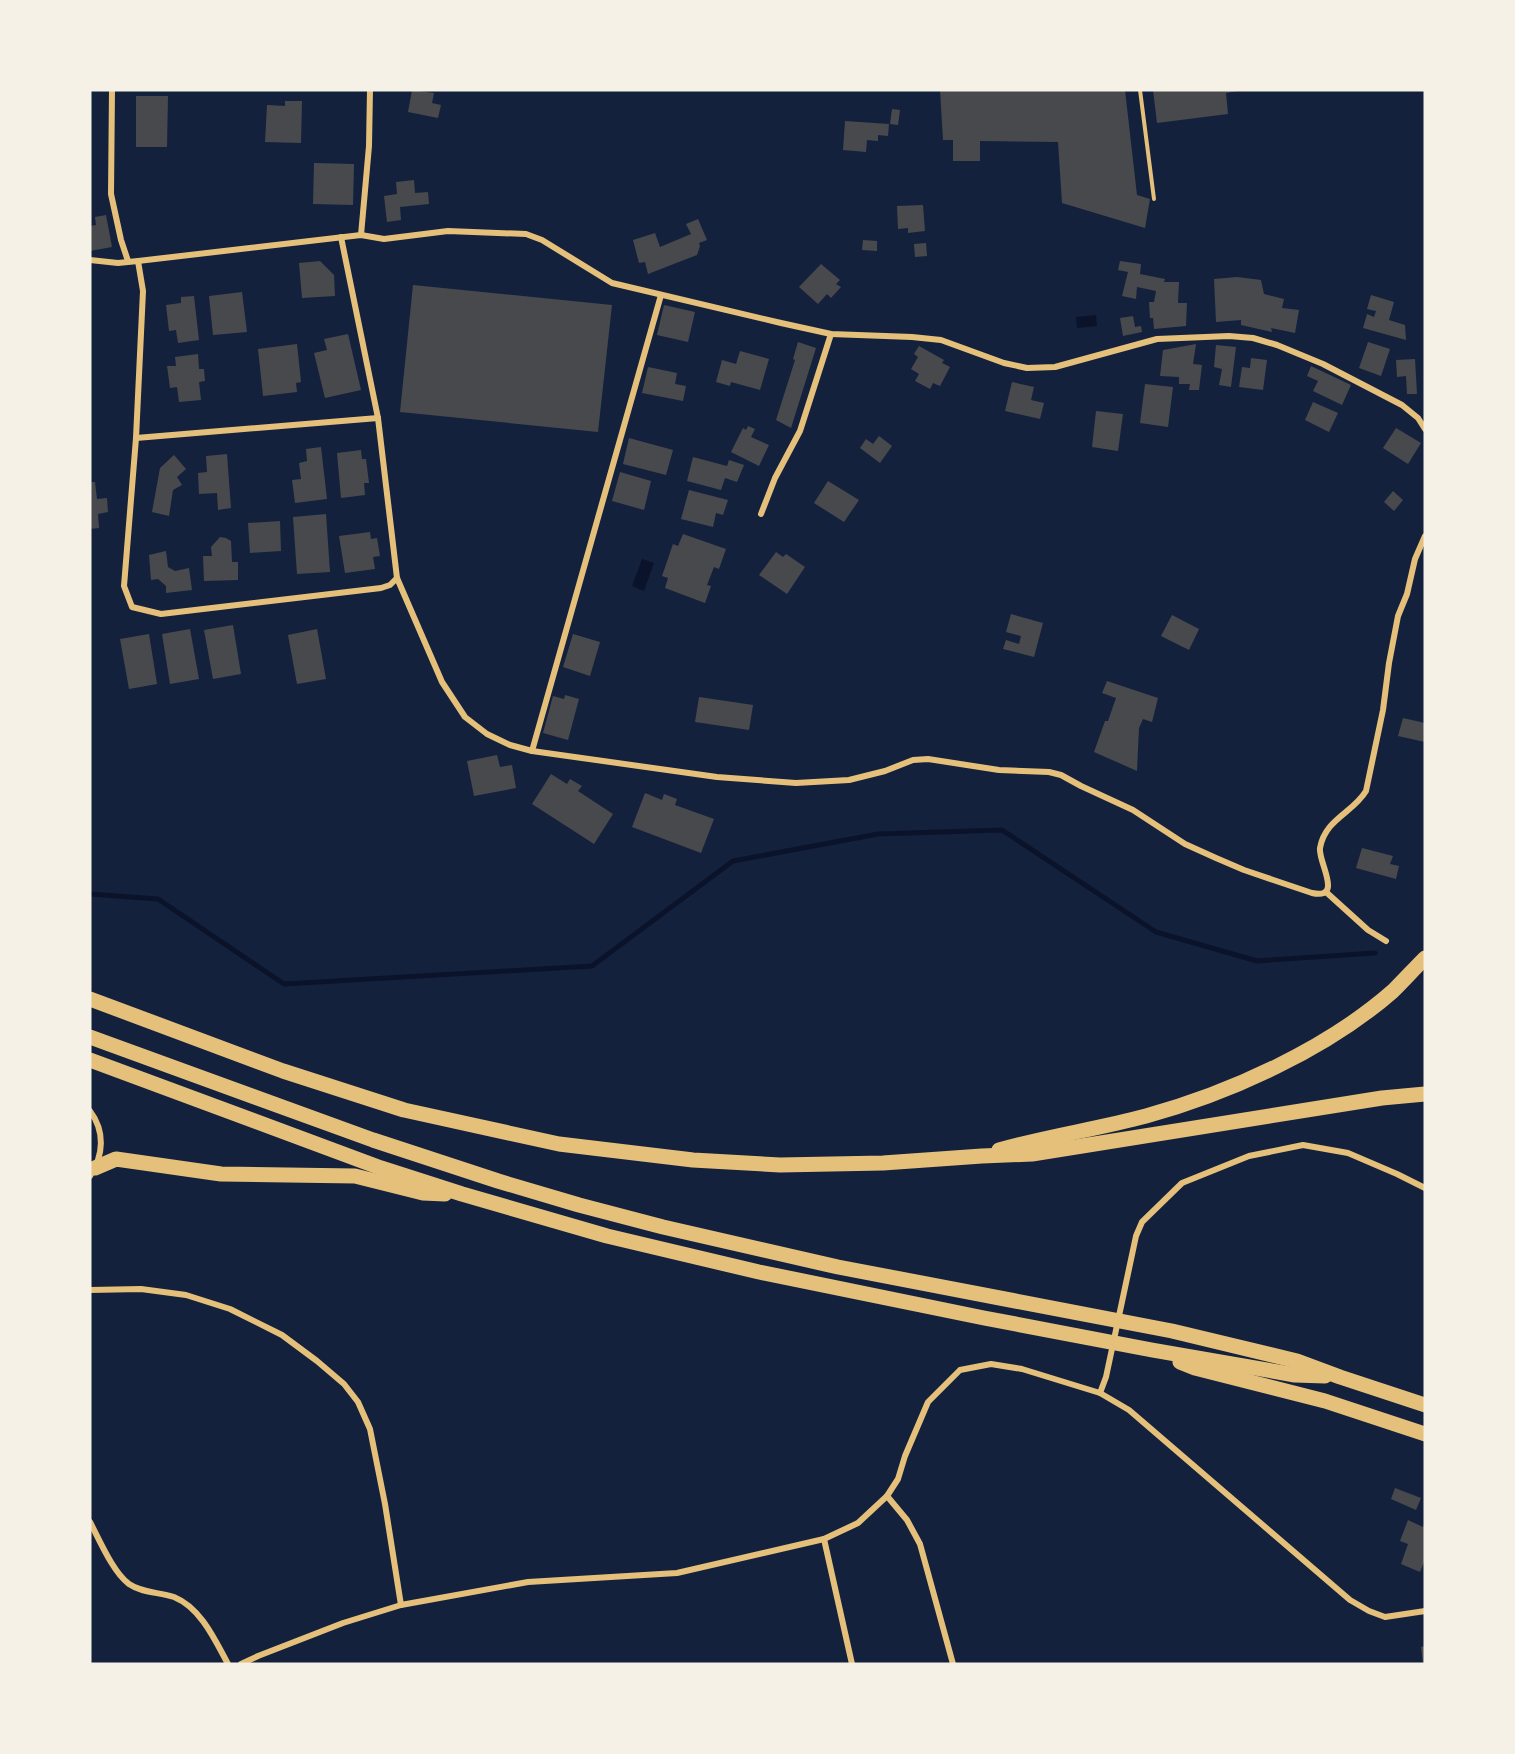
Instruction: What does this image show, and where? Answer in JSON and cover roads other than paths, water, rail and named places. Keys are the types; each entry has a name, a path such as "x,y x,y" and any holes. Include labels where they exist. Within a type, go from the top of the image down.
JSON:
{"highway":[{"path":"982,1156 1030,1141 1146,1116 1252,1078 1348,1024 1392,991 1425,958"},
{"path":"90,999 283,1071 404,1110 559,1144 693,1160 780,1165 883,1163 1032,1155 1382,1098 1425,1094"},
{"path":"90,1037 373,1140 579,1205 663,1227 838,1267 1172,1331 1297,1360 1425,1405"},
{"path":"90,1060 370,1164 462,1194 608,1236 759,1272 1152,1350 1295,1375 1340,1377"},
{"path":"93,1172 116,1159 221,1174 355,1176 423,1193 462,1194"},
{"path":"1152,1350 1195,1368 1325,1401 1425,1434"}],"street":[{"path":"112,90 111,194 128,261"},
{"path":"361,235 369,146 370,90"},
{"path":"90,261 118,263 361,235 384,239 448,231 526,234 542,240 612,283 831,334 941,340 1004,363 1037,368 1055,367 1157,339 1229,336 1253,338 1314,360 1402,405 1418,418 1425,429"},
{"path":"341,237 378,418 397,578 441,681 465,717 487,734 510,745 532,751 717,777 796,783 849,780 885,771 913,760 928,759 999,770 1049,772 1061,775 1134,810 1185,844 1216,858 1312,893 1326,892"},
{"path":"138,261 143,291 136,438 124,586 132,607 161,614 381,588 390,585 397,578"},
{"path":"532,751 661,295"},
{"path":"761,514 775,478 800,431 831,334"},
{"path":"136,438 378,418"},
{"path":"1326,892 1329,885 1320,848 1332,823 1352,808 1366,791 1383,710 1398,616 1407,594 1415,559 1425,536"},
{"path":"1326,892 1368,930 1386,941"},
{"path":"90,1111 101,1132 101,1150 93,1172"},
{"path":"1100,1393 1106,1377 1136,1236 1142,1222 1182,1183 1249,1156 1303,1145 1348,1153 1425,1188"},
{"path":"90,1290 141,1289 186,1295 230,1309 282,1335 344,1384 358,1402 370,1429 401,1605"},
{"path":"241,1664 343,1623 401,1605 528,1581 677,1573 824,1539 858,1523 887,1496 898,1479 905,1456 928,1402 960,1370 991,1364 1022,1369 1100,1393 1129,1410 1350,1600 1385,1617 1425,1611"},
{"path":"887,1496 908,1520 920,1544 953,1664"},
{"path":"90,1522 119,1574 130,1585 144,1591 176,1598 195,1612 212,1635 228,1664"},
{"path":"824,1539 852,1664"}],"lane":[{"path":"1140,90 1154,199"}],"water":[{"path":"1096,315 1097,326 1077,328 1076,317"},
{"path":"642,559 654,563 644,591 632,586"}],"waterway":[{"path":"90,894 158,899 284,984 592,966 733,861 878,834 1002,830 1156,932 1257,961 1375,953"}]}
